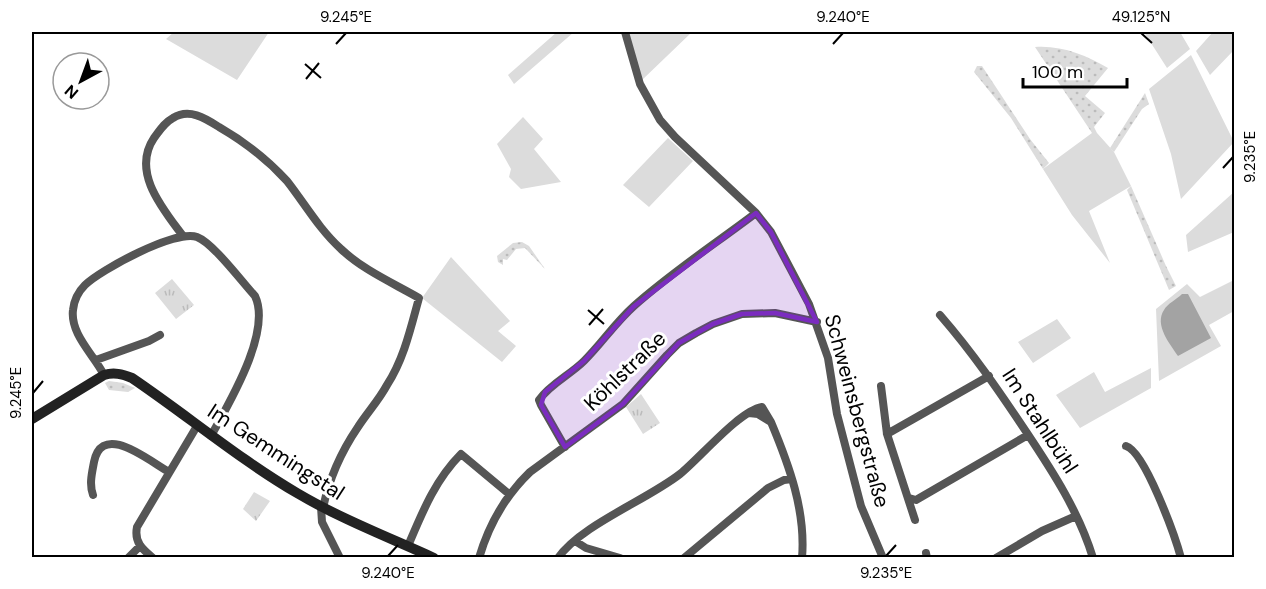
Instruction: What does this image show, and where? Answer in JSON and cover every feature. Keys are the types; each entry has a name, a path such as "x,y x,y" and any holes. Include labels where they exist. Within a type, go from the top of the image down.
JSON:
{"street":[{"name":"Schweinsbergstraße","path":"625,32 640,84 660,120 756,213 771,232 817,322 828,358 837,414 861,506 883,558"},
{"path":"183,236 152,190 146,162 149,148 163,126 179,115 191,114 210,121 261,154 287,182 326,234 340,248 368,269 419,298 395,371 340,456 328,486 322,508 322,524 340,558"},
{"path":"565,447 540,405 539,400 545,392 584,361 610,330 640,301 671,275 756,213"},
{"path":"32,419 104,375 82,342 74,322 72,312 81,289 100,273 144,249 183,236 196,237 205,242 255,296 259,304 260,316 257,336 232,398 211,436"},
{"name":"Köhlstraße","path":"479,558 494,520 509,494 530,472 623,405 680,343 713,324 742,314 775,313 817,322"},
{"name":"Im Stahlbühl","path":"940,315 989,376 1057,479 1076,516 1093,558"},
{"path":"96,360 160,335"},
{"name":"Im Gemmingstal","path":"104,375 112,373 132,378 211,436 322,508 434,558"},
{"path":"887,434 989,376"},
{"path":"880,387 887,434 915,520"},
{"path":"558,558 563,550 575,541 674,479 749,413 762,407 771,422 792,479 800,514 802,558"},
{"path":"153,558 140,546 136,533 137,527 197,426"},
{"path":"909,498 916,500 1028,435"},
{"path":"93,495 90,486 95,458 99,448 108,443 114,443 130,450 169,472"},
{"path":"1126,446 1137,454 1169,522 1181,558"},
{"path":"408,546 430,496 446,469 461,454 509,494"},
{"path":"684,558 768,488 784,480 792,479"},
{"path":"996,558 1042,531 1076,516"},
{"path":"575,541 586,548 620,558"},
{"path":"128,558 140,546"}],"highlighted area":[{"path":"756,213 771,232 817,322 775,313 742,314 713,324 679,343 623,404 565,447 541,405 545,392 584,361 633,307"}],"green space":[{"path":"174,32 269,32 237,80 166,39"},
{"path":"557,32 574,32 514,84 508,75"},
{"path":"628,32 692,32 641,81"},
{"path":"1144,32 1180,32 1190,49 1167,68"},
{"path":"1213,32 1234,32 1234,50 1210,75 1196,51"},
{"path":"1035,47 1073,52 1108,68 1085,96 1105,113 1094,127 1097,133 1092,133"},
{"path":"1191,55 1234,142 1181,199 1171,154 1149,89"},
{"path":"977,66 982,66 1030,139 1049,163 1043,169 1011,118 974,72"},
{"path":"1145,93 1149,104 1142,109 1114,152 1110,148"},
{"path":"523,117 543,139 534,149 561,182 521,189 509,177 511,169 497,144"},
{"path":"1092,133 1097,133 1114,152 1131,186 1089,211 1110,263 1072,215 1043,169"},
{"path":"668,138 693,161 649,207 623,185"},
{"path":"1131,186 1176,286 1169,290 1127,190"},
{"path":"1234,192 1234,232 1188,252 1186,235"},
{"path":"522,242 529,246 545,269 525,248 516,249 507,260 503,259 503,265 498,262 497,256 513,243"},
{"path":"451,257 510,321 498,331 516,346 502,362 422,298"},
{"path":"172,279 194,305 176,319 155,293"},
{"path":"1234,280 1234,311 1209,325 1221,346 1159,381 1156,309 1187,284 1200,297"},
{"path":"1057,319 1071,338 1033,363 1018,342"},
{"path":"1151,368 1151,388 1080,428 1056,395 1094,372 1105,392"},
{"path":"109,381 135,388 128,392 109,390 105,383"},
{"path":"641,394 660,423 643,434 626,407"},
{"path":"254,492 270,501 256,521 243,509"}],"shaded area":[{"path":"1182,294 1188,294 1211,338 1178,356 1164,334 1161,316 1165,308"}]}
